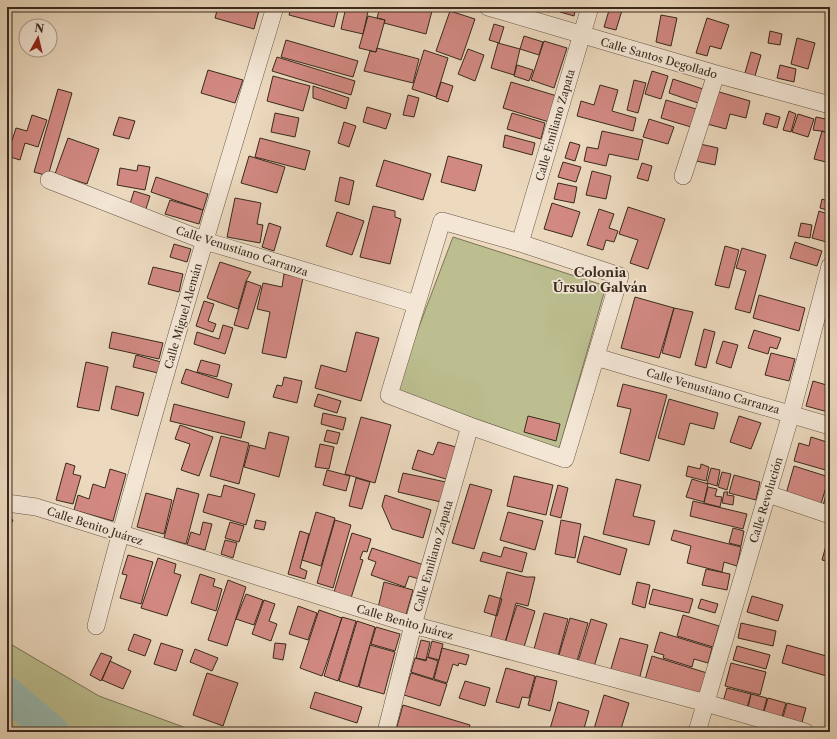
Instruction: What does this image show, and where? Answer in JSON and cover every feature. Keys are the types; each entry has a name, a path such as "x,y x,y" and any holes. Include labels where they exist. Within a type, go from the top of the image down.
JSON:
{"street":[{"name":"Calle Miguel Alemán","path":"96,626 120,534 275,7"},
{"name":"Calle Santos Degollado","path":"488,7 716,74 830,105"},
{"name":"Calle Emiliano Zapata","path":"520,243 590,7"},
{"path":"683,176 716,74"},
{"name":"Calle Venustiano Carranza","path":"49,180 205,241 416,304"},
{"path":"442,221 520,243 620,276 565,459 470,426 389,395 442,221"},
{"name":"Calle Revolución","path":"697,732 792,414 830,266"},
{"name":"Calle Venustiano Carranza","path":"596,357 830,426"},
{"name":"Calle Emiliano Zapata","path":"386,732 413,625 470,426"},
{"path":"768,494 830,515"},
{"name":"Calle Benito Juárez","path":"7,503 36,507 413,625 706,703 805,732"}],"green space":[{"path":"453,237 606,286 559,449 395,390"},
{"path":"7,642 99,696 197,732 7,732"}],"building":[{"path":"218,7 260,7 254,29 215,18"},
{"path":"291,7 339,7 334,27 289,15"},
{"path":"346,7 369,7 363,34 341,29"},
{"path":"380,7 416,7 432,11 426,34 384,23 385,20 377,18"},
{"path":"534,7 551,7 549,12"},
{"path":"561,7 576,7 574,16 560,12"},
{"path":"610,7 623,7 616,30 604,27"},
{"path":"450,11 475,19 461,60 436,51"},
{"path":"661,15 677,18 671,46 656,42"},
{"path":"368,16 385,20 376,52 359,48"},
{"path":"707,18 729,25 721,49 710,46 707,56 696,53"},
{"path":"494,24 504,27 499,43 489,40"},
{"path":"770,31 782,34 780,45 768,43"},
{"path":"524,36 543,42 539,55 520,49"},
{"path":"797,38 815,43 808,69 791,64"},
{"path":"286,40 358,61 353,77 281,57"},
{"path":"544,41 567,48 554,88 531,80"},
{"path":"498,43 520,49 514,75 491,68"},
{"path":"377,48 419,59 413,83 364,71 370,51 376,52"},
{"path":"468,49 484,55 475,81 458,74"},
{"path":"424,50 448,58 436,97 412,89"},
{"path":"751,52 761,55 755,76 745,73"},
{"path":"277,57 355,81 351,95 272,71"},
{"path":"517,65 533,70 529,81 514,76"},
{"path":"780,65 796,69 794,82 777,78"},
{"path":"208,70 243,80 235,103 201,93"},
{"path":"652,71 668,76 661,99 645,94"},
{"path":"273,76 310,86 303,111 267,101"},
{"path":"673,79 703,89 698,103 669,93"},
{"path":"634,80 646,83 638,113 627,110"},
{"path":"441,82 453,86 448,102 436,98"},
{"path":"511,82 557,96 549,122 503,108"},
{"path":"600,85 618,90 612,111 636,118 633,131 577,116 581,101 594,105"},
{"path":"313,86 349,98 346,109 313,98"},
{"path":"58,89 72,93 48,176 34,172"},
{"path":"716,91 750,101 746,118 730,114 726,129 707,124"},
{"path":"408,95 419,98 414,117 403,115"},
{"path":"666,100 696,109 691,127 661,118"},
{"path":"367,107 391,114 386,129 363,122"},
{"path":"789,111 796,114 791,132 783,130"},
{"path":"275,113 299,118 295,137 271,132"},
{"path":"512,113 545,123 541,139 507,129"},
{"path":"766,113 780,117 777,128 763,124"},
{"path":"798,114 814,119 808,137 792,132"},
{"path":"32,115 47,120 38,147 25,143 20,160 7,156 16,128 27,131"},
{"path":"119,117 135,121 129,139 113,135"},
{"path":"816,117 830,120 828,132 813,130"},
{"path":"649,119 674,127 668,144 643,137"},
{"path":"344,122 356,126 349,147 338,143"},
{"path":"602,131 643,140 638,160 609,154 606,166 584,161 587,147 598,149"},
{"path":"822,131 830,134 830,163 814,159"},
{"path":"505,135 535,143 532,155 503,147"},
{"path":"68,138 99,149 87,184 55,174"},
{"path":"260,138 310,151 305,170 255,157"},
{"path":"570,142 580,145 575,161 565,158"},
{"path":"700,144 718,148 715,165 696,161"},
{"path":"249,156 285,167 277,193 241,183"},
{"path":"448,156 482,165 475,191 441,182"},
{"path":"384,160 431,174 423,200 376,186"},
{"path":"563,162 581,167 576,182 558,177"},
{"path":"642,163 652,166 648,181 637,178"},
{"path":"138,165 150,167 145,190 117,185 120,168 137,171"},
{"path":"592,171 611,176 606,199 586,195"},
{"path":"156,177 208,194 203,210 151,192"},
{"path":"340,177 354,181 349,205 335,201"},
{"path":"558,183 577,187 574,203 554,199"},
{"path":"134,191 150,196 145,212 129,207"},
{"path":"235,198 261,203 257,224 263,225 260,243 227,237"},
{"path":"822,199 830,202 830,211 820,208"},
{"path":"170,200 203,210 199,224 165,214"},
{"path":"552,203 580,212 572,237 544,229"},
{"path":"373,206 395,211 395,217 401,219 390,264 360,257"},
{"path":"628,207 665,219 648,269 630,263 638,240 619,234"},
{"path":"599,209 614,214 609,228 618,231 614,242 606,240 603,250 587,245"},
{"path":"819,211 830,215 830,243 812,238"},
{"path":"337,212 364,221 352,255 326,246"},
{"path":"269,223 281,227 274,251 262,247"},
{"path":"801,223 812,225 810,238 798,236"},
{"path":"795,242 822,251 817,266 790,258"},
{"path":"174,244 191,249 187,262 170,257"},
{"path":"725,246 739,250 729,288 715,285"},
{"path":"742,248 766,255 750,313 735,309 746,271 736,268"},
{"path":"220,262 251,272 246,281 238,309 207,298"},
{"path":"153,267 183,274 179,292 148,284"},
{"path":"284,274 303,278 286,358 262,353 270,312 257,309 263,283 282,287"},
{"path":"247,281 261,286 248,329 234,325"},
{"path":"759,295 805,308 799,331 753,318"},
{"path":"635,297 674,308 659,358 621,348"},
{"path":"204,301 214,304 208,321 216,324 213,332 196,326"},
{"path":"674,308 693,312 680,358 662,353"},
{"path":"223,325 233,328 225,354 194,344 197,332 219,339"},
{"path":"704,329 715,332 706,368 695,365"},
{"path":"754,330 781,338 777,349 770,347 768,354 748,348"},
{"path":"112,332 163,343 159,359 109,348"},
{"path":"356,332 379,338 361,401 315,388 321,365 346,372"},
{"path":"723,341 738,345 731,368 716,363"},
{"path":"771,353 795,359 789,381 765,375"},
{"path":"136,355 161,362 158,373 133,367"},
{"path":"201,360 220,365 217,377 197,372"},
{"path":"86,362 108,367 99,411 77,407"},
{"path":"186,369 232,384 228,398 181,383"},
{"path":"284,377 302,381 297,403 273,397 277,385 282,386"},
{"path":"813,381 830,386 830,405 828,412 806,406"},
{"path":"623,384 667,395 649,461 620,453 631,409 617,406"},
{"path":"116,386 144,393 138,416 111,409"},
{"path":"318,394 341,401 337,413 314,406"},
{"path":"669,399 718,413 714,429 690,423 684,445 658,438"},
{"path":"174,404 245,422 241,438 170,421"},
{"path":"323,413 346,418 343,430 321,424"},
{"path":"528,416 560,424 556,441 524,432"},
{"path":"739,416 761,423 751,449 730,442"},
{"path":"361,417 391,425 375,483 345,474"},
{"path":"180,425 213,437 199,476 181,470 190,444 175,439"},
{"path":"327,430 340,433 337,444 324,441"},
{"path":"269,432 289,437 279,477 244,467 250,445 265,449"},
{"path":"221,436 249,443 239,484 210,476"},
{"path":"811,437 830,443 829,471 794,461 799,443 809,446"},
{"path":"438,442 456,447 446,479 412,469 418,450 433,455"},
{"path":"320,444 334,447 329,469 315,467"},
{"path":"66,463 75,466 73,474 81,476 73,504 56,500"},
{"path":"701,464 709,467 706,481 686,476 688,466 700,469"},
{"path":"794,466 829,477 821,504 786,494"},
{"path":"711,468 720,470 717,486 707,483"},
{"path":"110,469 126,474 113,521 74,510 78,495 89,499 93,484 105,488"},
{"path":"327,470 350,476 346,491 323,485"},
{"path":"722,472 731,474 727,490 718,487"},
{"path":"403,473 446,482 441,502 398,492"},
{"path":"734,475 760,482 756,500 729,493"},
{"path":"514,476 553,485 546,515 507,506"},
{"path":"356,478 370,482 362,509 349,506"},
{"path":"616,479 641,485 633,516 655,521 649,545 603,534"},
{"path":"692,479 708,484 704,502 686,497"},
{"path":"470,484 492,490 474,549 452,543"},
{"path":"224,485 255,494 246,525 203,512 208,494 221,497"},
{"path":"558,485 568,488 561,518 550,515"},
{"path":"708,487 717,489 715,496 722,497 720,507 704,503"},
{"path":"177,488 199,494 186,544 164,538"},
{"path":"828,489 830,490 830,507 823,505"},
{"path":"724,492 728,492 727,495 734,496 733,505 722,503"},
{"path":"146,493 172,500 164,534 137,527"},
{"path":"385,495 431,510 423,538 392,529 382,506"},
{"path":"693,501 747,514 743,529 690,516"},
{"path":"316,512 335,518 321,566 302,560"},
{"path":"508,512 543,521 535,550 500,540"},
{"path":"7,517 13,520 7,531"},
{"path":"256,520 266,522 264,530 254,528"},
{"path":"335,520 351,525 333,588 317,583"},
{"path":"561,520 581,524 575,558 555,554"},
{"path":"203,522 212,524 205,550 187,545 191,532 200,535"},
{"path":"230,522 244,526 239,542 225,538"},
{"path":"733,528 744,531 741,546 729,543"},
{"path":"674,530 741,547 737,566 724,562 722,572 687,563 691,546 671,540"},
{"path":"300,531 309,534 300,568 307,571 305,579 288,574"},
{"path":"352,533 371,539 367,552 363,551 360,559 363,560 351,598 334,592"},
{"path":"584,536 627,549 620,575 577,562"},
{"path":"225,540 237,543 233,558 221,554"},
{"path":"827,542 830,543 830,562 822,560"},
{"path":"504,547 527,553 522,572 480,561 483,552 501,557"},
{"path":"372,548 424,565 419,579 409,576 405,587 371,575 376,562 368,559"},
{"path":"128,555 153,562 141,604 120,598 127,575 122,574"},
{"path":"158,558 176,564 174,573 181,575 167,616 141,608"},
{"path":"706,569 730,574 727,590 702,585"},
{"path":"507,572 526,577 535,577 528,606 516,603 505,644 490,640"},
{"path":"200,574 215,579 213,586 222,589 216,611 191,603"},
{"path":"228,580 246,587 227,646 208,640"},
{"path":"384,582 413,590 406,615 378,608"},
{"path":"637,582 650,585 645,608 632,604"},
{"path":"653,589 693,599 689,613 649,604"},
{"path":"246,594 263,600 254,625 236,619"},
{"path":"489,595 502,599 497,616 484,612"},
{"path":"752,596 783,605 778,621 747,612"},
{"path":"701,599 718,604 715,613 698,608"},
{"path":"264,600 275,604 269,621 277,624 271,641 252,634"},
{"path":"517,605 535,611 524,647 505,642"},
{"path":"298,606 317,613 308,640 289,634"},
{"path":"319,610 342,618 322,676 300,668"},
{"path":"544,613 568,619 558,656 534,649"},
{"path":"683,615 719,626 713,647 677,636"},
{"path":"342,617 356,621 338,681 324,676"},
{"path":"570,618 588,623 577,661 559,655"},
{"path":"591,619 607,624 593,670 577,665"},
{"path":"357,621 375,627 358,687 339,681"},
{"path":"741,623 776,631 773,646 738,638"},
{"path":"376,627 400,634 395,651 371,644"},
{"path":"660,632 712,648 708,663 694,659 692,667 663,658 664,655 654,652"},
{"path":"134,634 151,640 145,656 128,650"},
{"path":"620,638 648,645 639,680 610,672"},
{"path":"421,640 430,642 426,660 416,658"},
{"path":"432,641 443,644 439,660 428,657"},
{"path":"161,643 183,650 176,671 154,664"},
{"path":"275,643 286,644 283,660 273,658"},
{"path":"370,645 395,652 384,694 359,687"},
{"path":"787,645 830,657 830,677 782,663"},
{"path":"737,646 770,655 766,669 733,660"},
{"path":"442,648 469,655 466,665 459,663 458,666 453,664 447,683 434,679"},
{"path":"195,649 218,658 212,671 190,662"},
{"path":"101,653 112,657 101,681 90,675"},
{"path":"652,656 707,673 699,700 644,683"},
{"path":"427,657 438,661 433,679 411,672 415,658 426,661"},
{"path":"110,661 131,671 123,689 102,680"},
{"path":"731,663 766,672 760,695 725,686"},
{"path":"506,668 535,676 529,698 522,697 519,708 496,702"},
{"path":"207,673 238,683 223,726 193,715"},
{"path":"411,673 447,684 440,706 404,695"},
{"path":"536,676 557,681 550,711 528,705"},
{"path":"465,681 490,688 485,706 459,698"},
{"path":"727,688 751,694 746,711 722,705"},
{"path":"315,692 362,707 357,723 310,708"},
{"path":"751,694 767,698 762,716 747,712"},
{"path":"604,695 629,703 620,732 603,732 594,729"},
{"path":"768,698 786,703 780,723 762,718"},
{"path":"558,702 589,711 583,732 549,732"},
{"path":"787,703 806,708 800,729 781,724"},
{"path":"403,705 470,725 468,732 403,732 396,730"},
{"path":"716,727 730,732 714,732"}],"waterway":[{"path":"7,693 53,732"}],"district":[{"name":"Colonia Úrsulo Galván","path":"600,280"}]}
